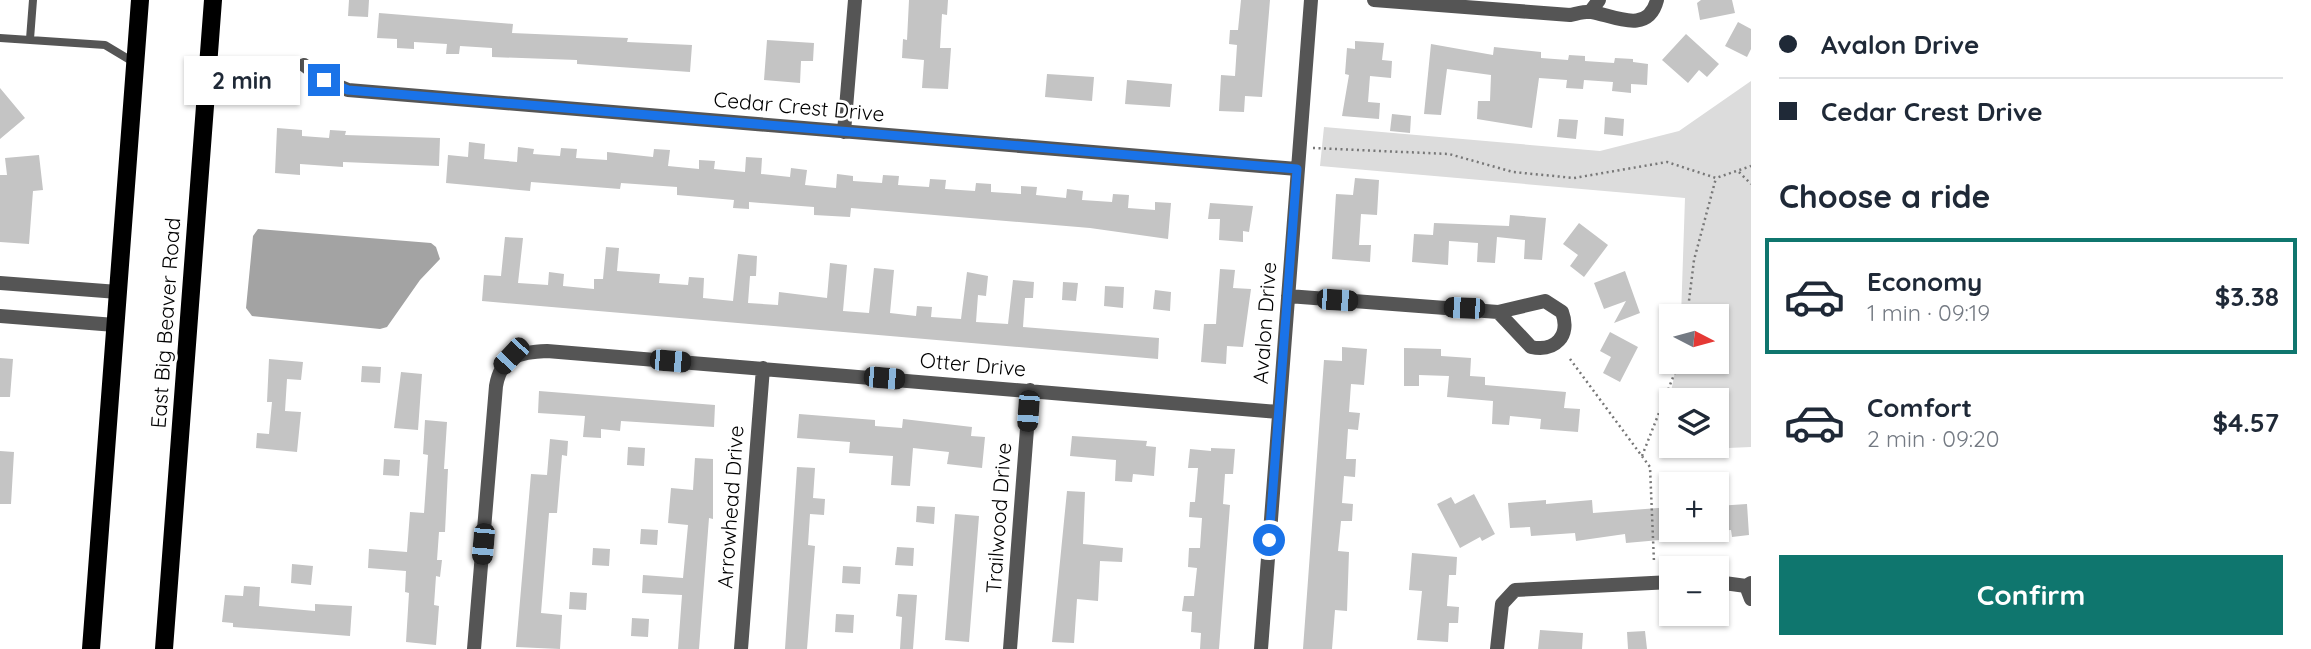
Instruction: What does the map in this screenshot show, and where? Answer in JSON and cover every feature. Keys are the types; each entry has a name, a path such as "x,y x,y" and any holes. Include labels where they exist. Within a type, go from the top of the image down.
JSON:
{"main road":[{"path":"90,649 140,0"},
{"name":"East Big Beaver Road","path":"164,649 214,0"}],"street":[{"path":"844,132 855,0"},
{"name":"Avalon Drive","path":"1261,649 1311,0"},
{"path":"1374,0 1570,15 1595,6 1612,20 1634,22 1649,15 1657,0"},
{"name":"Cedar Crest Drive","path":"304,65 324,80 348,90 1297,169"},
{"path":"0,283 118,292"},
{"path":"1288,296 1497,312 1545,301 1562,312 1564,334 1559,342 1549,348 1531,347 1497,312"},
{"path":"0,316 115,325"},
{"name":"Otter Drive","path":"474,649 496,386 501,367 511,356 547,351 1279,412"},
{"name":"Arrowhead Drive","path":"741,649 762,368"},
{"name":"Trailwood Drive","path":"1010,649 1030,390"},
{"path":"1497,649 1502,604 1515,590 1659,583"},
{"path":"1729,585 1749,589"}],"lane":[{"path":"30,39 33,0"},
{"path":"0,38 105,45 135,64"}],"path":[{"path":"240,82 264,81"},
{"path":"1310,148 1449,154 1513,172 1574,178 1667,163 1716,178 1751,166"},
{"path":"1739,172 1751,184"},
{"path":"1689,304 1694,260 1716,178"},
{"path":"1570,359 1650,467 1654,562"},
{"path":"1642,456 1674,374"}],"shaded area":[{"path":"1751,81 1751,447 1729,448 1729,388 1672,388 1675,374 1729,374 1729,304 1681,304 1685,198 1320,166 1324,127 1600,151 1679,131"},
{"path":"258,229 431,243 436,247 440,259 420,280 387,327 380,329 252,316 246,308 253,236"}],"building":[{"path":"349,0 369,0 368,17 348,16"},
{"path":"909,0 948,0 947,15 942,14 940,48 951,48 948,89 922,88 924,60 902,58 903,39 907,40"},
{"path":"1241,0 1270,0 1262,97 1245,96 1244,112 1219,111 1221,75 1235,76 1237,45 1229,44 1230,30 1238,30"},
{"path":"1701,0 1732,0 1735,13 1700,20 1697,3"},
{"path":"379,13 513,24 512,33 628,38 627,42 692,45 690,72 577,64 577,60 492,57 492,48 460,46 459,54 446,54 447,44 414,42 414,49 397,48 397,39 377,38"},
{"path":"1738,22 1751,29 1751,49 1747,57 1725,46"},
{"path":"1686,34 1719,64 1707,77 1699,70 1688,83 1662,60"},
{"path":"767,40 814,43 813,61 801,61 800,83 764,80"},
{"path":"1355,41 1384,43 1382,60 1392,61 1391,78 1370,76 1368,102 1380,103 1379,119 1342,116 1349,75 1345,74 1347,48 1355,49"},
{"path":"1431,44 1493,55 1494,47 1541,52 1541,58 1568,60 1569,55 1585,56 1585,61 1614,63 1615,58 1633,59 1633,62 1648,64 1647,85 1631,84 1631,93 1612,91 1613,82 1584,80 1583,89 1566,88 1567,80 1539,78 1532,128 1477,119 1478,101 1490,101 1491,75 1447,69 1441,115 1424,114"},
{"path":"1047,74 1094,77 1092,101 1045,97"},
{"path":"1127,80 1172,84 1170,107 1125,104"},
{"path":"0,88 25,118 0,139"},
{"path":"1392,114 1411,116 1410,133 1390,131"},
{"path":"1605,117 1624,119 1623,136 1604,134"},
{"path":"1559,119 1578,120 1576,139 1557,137"},
{"path":"277,128 302,130 302,136 329,138 330,130 346,131 345,135 440,138 439,166 343,162 343,167 300,164 300,175 275,173"},
{"path":"469,142 485,144 484,159 517,162 518,147 534,149 533,154 560,156 561,148 577,149 576,158 607,160 607,152 653,157 654,149 670,150 668,166 699,169 699,160 715,161 714,169 745,172 746,157 762,158 761,174 790,177 791,168 807,170 805,185 836,188 837,174 853,176 853,181 882,183 883,175 899,176 898,185 929,187 930,179 946,180 945,189 975,191 976,183 991,184 991,192 1021,194 1021,186 1037,187 1036,195 1066,198 1067,189 1083,191 1082,200 1112,202 1113,194 1129,195 1128,208 1155,210 1155,202 1171,203 1168,239 1090,228 851,208 850,217 814,215 814,207 749,202 749,209 733,208 734,200 677,195 677,187 621,183 620,189 531,182 530,191 446,183 448,155 468,157"},
{"path":"39,155 43,190 33,191 29,244 0,242 0,175 7,175 5,158"},
{"path":"1355,178 1379,180 1377,215 1361,214 1359,245 1371,245 1370,262 1332,259 1336,194 1353,195"},
{"path":"1210,203 1253,206 1249,232 1243,231 1243,242 1219,240 1220,219 1208,219"},
{"path":"1510,215 1546,218 1542,260 1524,259 1525,240 1497,237 1495,263 1477,262 1478,243 1449,241 1448,265 1412,262 1414,234 1433,235 1434,223 1509,226"},
{"path":"1579,223 1608,245 1584,277 1570,266 1578,255 1563,244"},
{"path":"505,237 523,238 518,283 548,285 549,272 564,274 563,286 594,289 594,279 603,279 606,247 619,248 617,271 660,274 659,283 688,285 689,277 704,278 703,298 733,301 738,254 757,256 756,276 750,276 748,303 778,305 779,292 827,298 830,263 847,265 843,311 869,313 874,268 894,270 890,313 916,316 917,306 932,307 931,317 961,319 967,272 988,276 986,296 978,295 976,322 1008,324 1013,280 1034,282 1033,298 1025,298 1023,327 1159,338 1158,359 482,301 484,275 501,276"},
{"path":"1220,269 1235,270 1233,288 1251,289 1243,347 1227,346 1226,364 1201,362 1204,324 1216,324"},
{"path":"1625,271 1640,313 1614,323 1626,301 1604,309 1594,283"},
{"path":"1063,282 1078,283 1076,301 1062,300"},
{"path":"1105,286 1124,287 1123,308 1104,306"},
{"path":"1155,290 1171,292 1170,311 1153,309"},
{"path":"1610,332 1638,347 1620,382 1603,373 1611,357 1600,351"},
{"path":"1342,347 1367,349 1364,385 1351,384 1349,412 1360,413 1358,430 1348,429 1346,459 1356,459 1355,477 1344,476 1342,503 1353,504 1352,521 1341,521 1338,551 1349,552 1347,611 1335,610 1332,649 1303,649 1324,360 1342,361"},
{"path":"1404,348 1441,349 1441,356 1471,358 1470,376 1485,377 1485,385 1566,392 1564,408 1580,409 1578,432 1540,429 1541,419 1510,416 1509,425 1492,424 1493,401 1447,397 1449,376 1419,375 1419,386 1404,386"},
{"path":"0,358 13,359 10,397 0,397"},
{"path":"269,359 303,362 301,380 287,379 285,411 301,412 297,452 256,448 257,433 269,434 272,402 267,402"},
{"path":"362,366 381,367 380,383 361,382"},
{"path":"401,372 422,374 418,430 394,428"},
{"path":"539,391 715,405 714,427 621,421 620,431 601,429 601,438 583,437 585,416 538,413"},
{"path":"799,414 875,420 875,426 902,428 903,419 972,427 971,436 985,437 982,468 947,464 949,452 913,448 910,486 891,485 893,456 849,453 850,442 797,438"},
{"path":"425,420 447,422 444,469 448,469 445,532 439,532 437,560 442,560 440,577 436,576 434,605 439,606 436,645 406,642 409,593 405,592 406,571 368,568 369,549 407,552 410,512 424,513 428,455 423,454"},
{"path":"1072,436 1147,441 1146,446 1156,447 1154,476 1133,474 1132,482 1115,481 1116,460 1070,456"},
{"path":"550,439 568,441 567,456 562,455 557,513 549,513 541,613 562,615 560,649 516,647 531,474 547,475"},
{"path":"628,447 645,448 644,466 627,465"},
{"path":"1211,448 1235,449 1233,474 1225,474 1223,504 1230,505 1219,649 1200,649 1201,633 1191,632 1192,612 1182,611 1184,596 1194,596 1197,568 1188,567 1189,548 1200,548 1202,518 1189,517 1190,502 1195,502 1198,468 1188,468 1190,449 1211,451"},
{"path":"0,451 14,452 11,504 0,504"},
{"path":"695,458 713,459 713,519 709,518 699,649 678,649 682,595 642,593 643,575 683,578 688,525 668,523 671,488 693,490"},
{"path":"384,459 400,460 399,476 383,475"},
{"path":"797,467 815,468 813,498 825,499 824,515 810,514 808,545 815,546 807,649 785,649"},
{"path":"1067,491 1085,492 1083,544 1123,548 1122,562 1100,561 1098,601 1077,599 1074,643 1052,642"},
{"path":"1474,494 1495,534 1482,541 1480,537 1460,548 1437,504 1451,497 1455,504"},
{"path":"1546,500 1546,504 1592,500 1593,513 1659,508 1659,540 1626,543 1625,534 1576,541 1575,533 1531,536 1530,527 1510,528 1508,503"},
{"path":"1747,504 1749,535 1732,537 1729,530 1729,505"},
{"path":"917,506 935,507 934,524 916,522"},
{"path":"955,514 979,516 969,642 945,640"},
{"path":"641,529 658,530 657,545 640,544"},
{"path":"897,547 914,548 913,566 895,565"},
{"path":"593,548 610,549 609,566 592,565"},
{"path":"1412,553 1457,557 1456,575 1449,575 1447,606 1459,607 1458,623 1449,623 1448,642 1417,640 1422,591 1409,590"},
{"path":"292,564 313,566 311,585 291,583"},
{"path":"843,566 861,567 860,584 842,583"},
{"path":"244,586 260,587 259,606 315,611 315,604 352,606 350,636 233,627 233,623 222,622 225,595 243,596"},
{"path":"570,592 587,593 586,610 569,609"},
{"path":"898,594 917,595 913,649 900,649 902,617 896,616"},
{"path":"836,614 854,615 853,633 835,632"},
{"path":"632,618 649,619 648,637 631,636"},
{"path":"1540,630 1583,633 1582,649 1538,649"},
{"path":"1645,631 1647,649 1628,649 1627,632"}],"route":[{"path":"324,80 348,90 1297,169 1269,540"}]}
